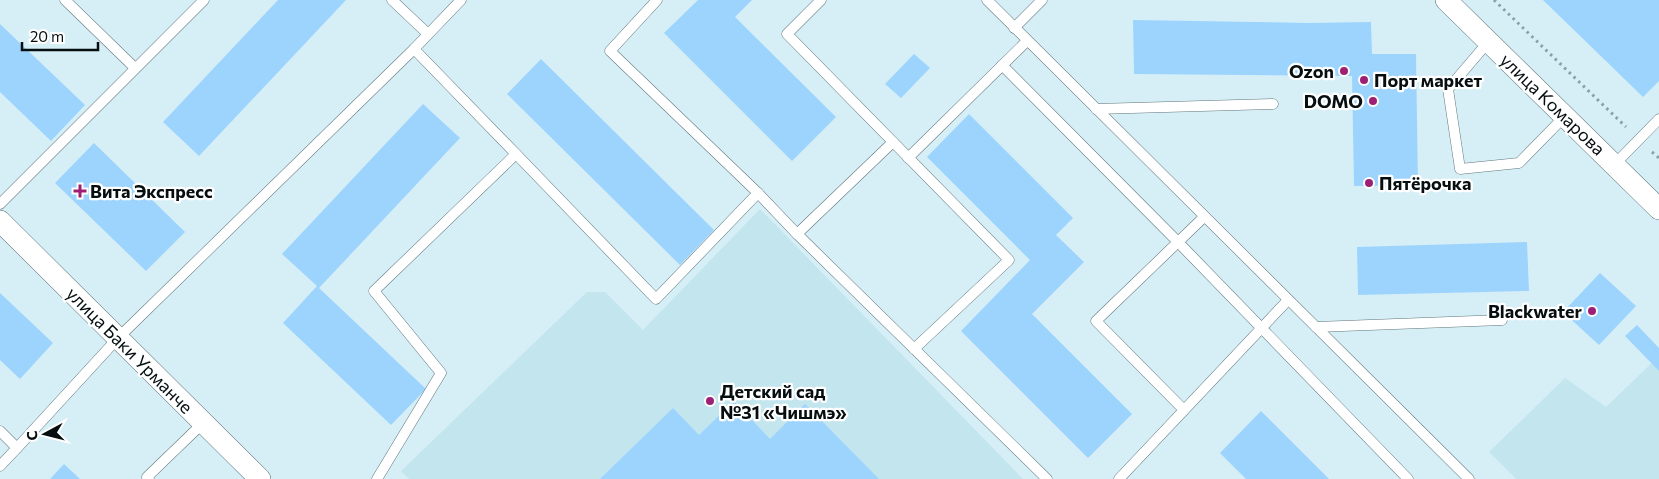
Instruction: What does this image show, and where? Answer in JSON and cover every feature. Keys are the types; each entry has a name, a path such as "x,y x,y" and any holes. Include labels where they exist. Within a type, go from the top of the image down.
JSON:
{"street":[{"name":"улица Комарова","path":"1446,0 1659,209"},
{"name":"улица Баки Урманче","path":"0,221 260,479"}],"lane":[{"path":"65,0 135,68"},
{"path":"0,204 204,0"},
{"path":"392,0 428,34"},
{"path":"0,466 118,338 414,49 461,0"},
{"path":"657,0 610,50 758,193 797,234 1046,479"},
{"path":"821,0 787,34 1009,260 914,349"},
{"path":"987,0 1468,479"},
{"path":"1014,28 1042,0"},
{"path":"908,158 1027,41"},
{"path":"1488,41 1448,89 1460,169 1519,163 1565,116"},
{"path":"414,49 656,299 758,193"},
{"path":"1002,65 1178,242 1408,479"},
{"path":"1096,109 1273,104"},
{"path":"1614,165 1659,119"},
{"path":"797,234 893,142"},
{"path":"377,479 441,373 374,291 516,154"},
{"path":"1184,410 1096,321 1204,217"},
{"path":"1119,479 1288,300"},
{"path":"1316,327 1502,320"},
{"path":"147,478 203,423"},
{"path":"0,431 17,448"}],"path":[{"path":"1494,0 1659,158"}],"shaded area":[{"name":"Детский сад №31 «Чишмэ»","path":"760,209 1023,479 409,479 401,471 587,292 605,292 643,330"},
{"path":"1659,356 1659,479 1516,479 1489,452 1565,378 1606,407"}],"building":[{"path":"278,0 346,0 199,156 163,122"},
{"path":"698,0 752,0 735,17 836,117 792,161 664,33"},
{"path":"1543,0 1659,0 1659,81 1643,97"},
{"path":"1133,20 1310,23 1371,22 1372,54 1416,54 1418,185 1354,186 1352,76 1134,74"},
{"path":"0,24 85,105 51,141 0,92"},
{"path":"914,54 930,68 901,98 885,84"},
{"path":"541,59 714,230 680,265 507,94"},
{"path":"423,104 460,138 319,288 426,389 391,425 283,323 317,286 282,254"},
{"path":"969,114 1073,218 1056,235 1084,262 1032,314 1132,414 1088,458 961,331 1030,260 927,157"},
{"path":"94,143 185,232 146,271 55,183"},
{"path":"1527,242 1529,291 1358,295 1357,247"},
{"path":"1600,273 1636,306 1599,345 1563,312"},
{"path":"0,293 53,343 20,379 0,360"},
{"path":"1637,325 1659,348 1659,371 1625,336"},
{"path":"734,401 770,439 805,404 879,479 600,479 673,408 699,435"},
{"path":"1261,411 1329,479 1246,479 1220,453"},
{"path":"64,464 80,479 50,479"}],"place":[{"name":"Ozon","path":"1344,71"},
{"name":"Порт маркет","path":"1364,80"},
{"name":"DOMO","path":"1373,101"},
{"name":"Пятёрочка","path":"1369,183"},
{"name":"Вита Экспресс","path":"80,191"},
{"name":"Blackwater","path":"1592,311"},
{"name":"Детский сад №31 «Чишмэ»","path":"710,401"}]}
